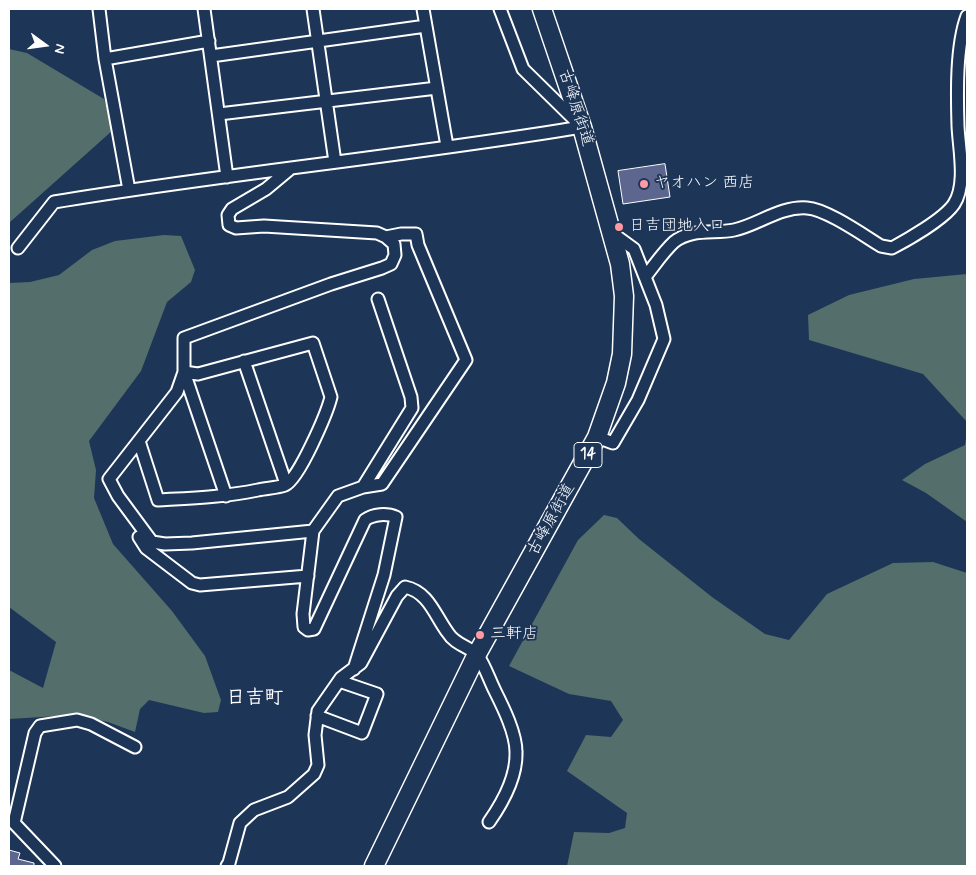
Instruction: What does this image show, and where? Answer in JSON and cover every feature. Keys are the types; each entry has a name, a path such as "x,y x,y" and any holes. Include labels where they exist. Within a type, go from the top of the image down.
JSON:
{"main road":[{"name":"古峰原街道","path":"374,866 477,654 597,437 616,383 623,344 624,296 620,264 582,127 542,9"}],"street":[{"path":"98,9 105,59 129,190"},
{"path":"204,9 227,177"},
{"path":"313,9 335,162"},
{"path":"422,9 447,146"},
{"path":"500,9 523,69 582,127"},
{"path":"644,278 674,242 683,237 699,232 720,233 736,230 782,211 806,208 826,212 882,246 892,248 916,235 942,215 954,204 962,180 957,86 962,36 967,16"},
{"path":"211,56 426,26"},
{"path":"105,59 209,41"},
{"path":"219,114 437,88"},
{"path":"18,248 54,202 582,127"},
{"path":"226,496 184,372 184,338 331,284 382,268 391,264 395,255 394,244 386,237 377,233 264,226 236,228 228,225 228,215 232,209 266,190 290,169"},
{"path":"597,437 613,443 638,400 664,340 656,304 634,249 612,233"},
{"path":"354,669 384,575 396,518 392,515 372,515 365,520 314,629 308,630 304,627 303,614 313,531 338,496 363,487 382,484 466,360 418,245 416,234 400,234 386,237"},
{"path":"363,487 412,408 411,397 378,299"},
{"path":"139,441 158,500 226,496 286,484 297,473 331,397 313,343 198,374 184,372"},
{"path":"244,361 286,484"},
{"path":"184,372 177,392 109,479 121,500 152,542 165,544 313,531"},
{"path":"121,500 122,514 146,548 192,583 200,585 308,576"},
{"path":"227,866 230,863 240,824 254,810 288,797 314,774 318,766 314,735 318,711 339,681 361,663 397,596 405,588 413,589 427,599 448,635 456,643 477,654 501,703 512,732 516,751 514,772 504,800 489,822"},
{"path":"317,716 362,733 377,694 339,681"},
{"path":"55,866 14,823 35,733 40,726 77,720 91,724 135,747"}],"green space":[{"path":"9,49 27,53 104,99 113,130 9,223"},
{"path":"164,235 181,236 195,270 191,282 167,302 141,371 89,441 96,470 94,498 113,544 172,611 205,656 221,700 218,712 204,713 149,700 140,709 135,732 108,722 74,715 9,719 9,670 43,688 56,642 9,607 9,283 30,282 59,275 92,250 115,241"},
{"path":"967,274 967,422 923,374 809,340 808,315 849,295 914,279"},
{"path":"967,432 967,522 926,493 902,480 925,464 965,445"},
{"path":"604,515 617,518 639,539 712,597 765,634 789,640 827,594 893,563 933,562 967,573 967,866 567,866 574,832 609,833 625,828 627,813 567,771 586,735 611,737 623,720 611,701 569,694 509,666 578,540"}],"building":[{"name":"ヤオハン 西店","path":"665,164 670,197 623,204 618,171"},
{"path":"9,850 20,853 18,859 34,863 34,866 9,866"}],"place":[{"name":"ヤオハン 西店","path":"644,184"},
{"name":"日吉団地入口","path":"619,227"},
{"name":"三軒店","path":"480,635"}],"district":[{"name":"日吉町","path":"255,699"}]}
